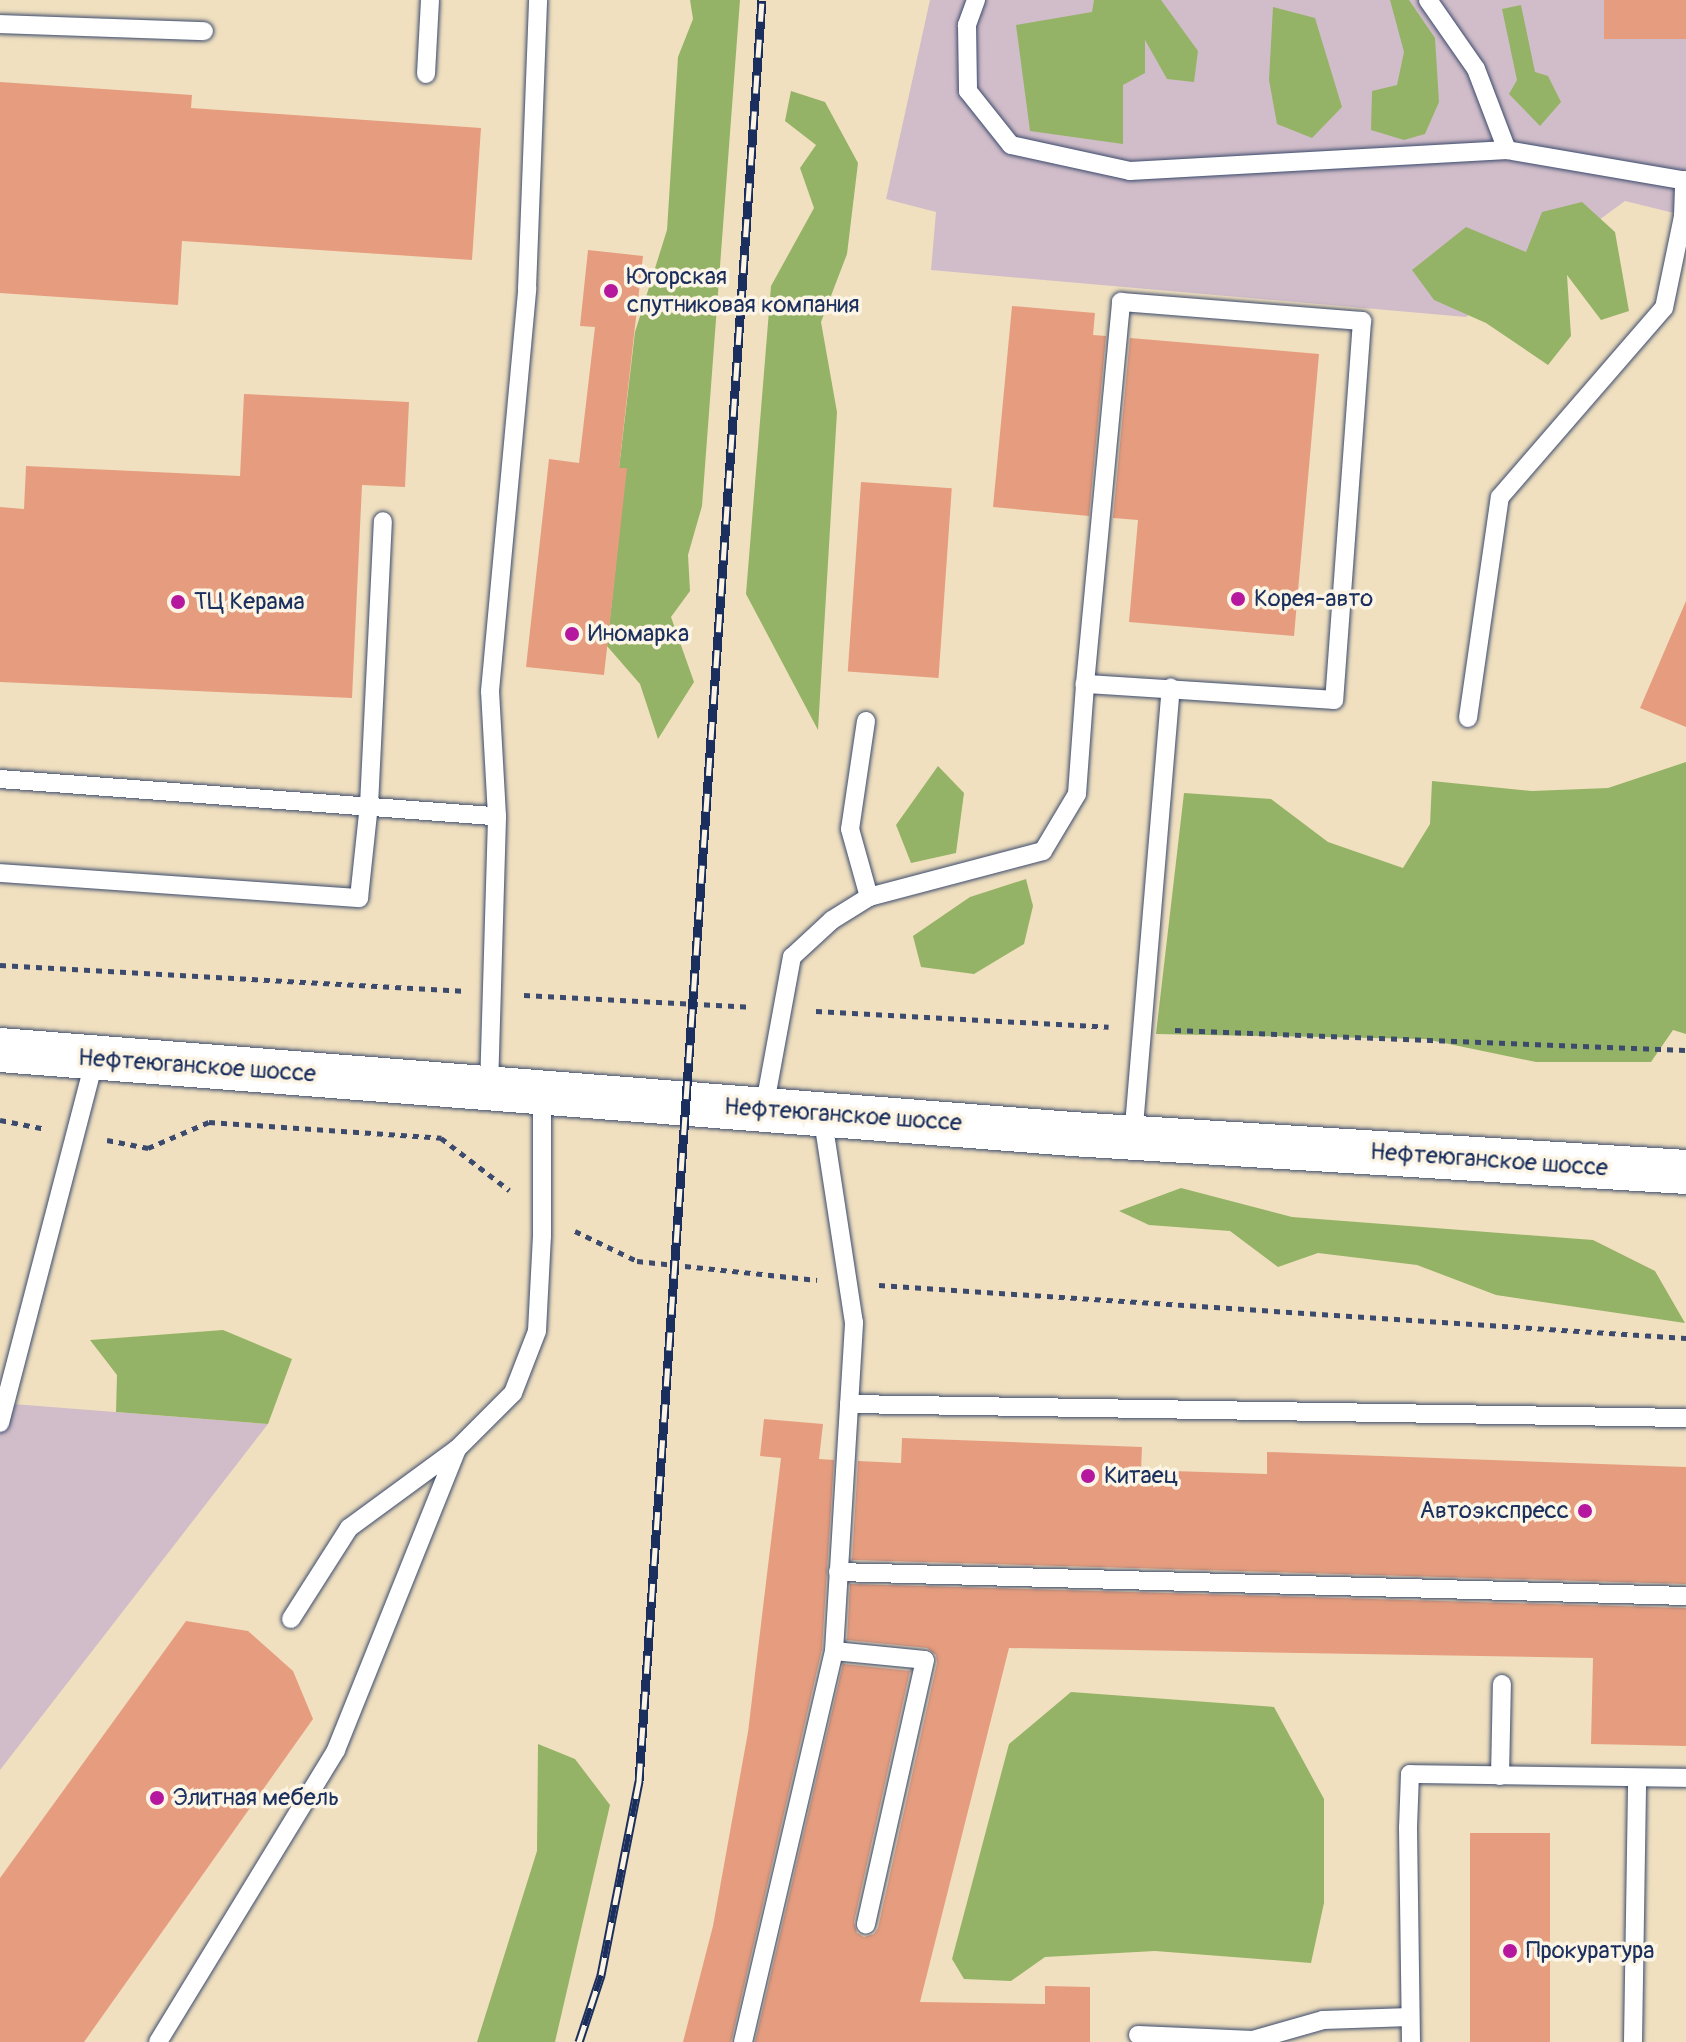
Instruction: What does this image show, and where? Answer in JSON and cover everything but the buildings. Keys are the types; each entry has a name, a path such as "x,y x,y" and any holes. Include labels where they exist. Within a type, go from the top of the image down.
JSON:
{"main road":[{"name":"Нефтеюганское шоссе","path":"0,1050 1133,1138 1686,1172"}],"lane":[{"path":"426,74 430,0"},
{"path":"489,1088 497,816 490,691 527,289 538,0"},
{"path":"976,0 967,25 968,91 1011,145 1130,171 1507,150 1685,180 1683,216 1664,308 1500,497 1468,718"},
{"path":"1428,0 1476,69 1507,150"},
{"path":"0,24 204,31"},
{"path":"764,1109 792,957 832,920 869,897 1043,851 1077,794 1085,684 1121,302 1362,321 1334,700 1085,684"},
{"path":"0,873 359,898 369,805 383,521"},
{"path":"1133,1138 1171,688"},
{"path":"866,721 850,829 869,897"},
{"path":"0,779 497,816"},
{"path":"0,1423 95,1058"},
{"path":"291,1619 349,1528 457,1449 513,1393 537,1331 542,1236 542,1092"},
{"path":"743,2042 834,1651 854,1323 822,1114"},
{"path":"849,1404 1686,1418"},
{"path":"158,2042 336,1750 457,1449"},
{"path":"838,1572 1686,1596"},
{"path":"834,1651 925,1660 866,1925"},
{"path":"1500,1776 1502,1684"},
{"path":"1411,2042 1410,1774 1686,1778"},
{"path":"1633,2042 1637,1778"},
{"path":"1138,2035 1253,2040 1323,2020 1410,2017"}],"path":[{"path":"0,965 1143,1029 1686,1050"}],"shaded area":[{"path":"930,0 1686,0 1686,216 1625,201 1466,317 931,270 936,212 886,199"},
{"path":"0,1403 268,1424 0,1770"}],"green space":[{"path":"690,0 740,0 702,506 688,555 690,591 671,617 694,682 658,739 640,684 607,646 626,468 619,468 635,332 667,230 678,57 693,19"},
{"path":"1094,0 1161,0 1198,51 1194,82 1167,79 1145,40 1145,73 1123,85 1123,144 1030,131 1016,25 1092,12"},
{"path":"1390,0 1409,0 1435,38 1439,102 1425,134 1404,140 1371,130 1372,91 1397,85 1404,52"},
{"path":"1521,5 1535,72 1548,76 1561,102 1540,126 1509,94 1517,80 1502,9"},
{"path":"1273,7 1315,18 1342,107 1312,138 1277,124 1269,80"},
{"path":"791,91 825,102 858,163 847,254 821,322 837,412 818,730 746,594 771,286 814,208 800,168 816,145 785,121"},
{"path":"1582,202 1615,232 1629,311 1601,320 1567,275 1571,336 1548,365 1486,323 1434,300 1412,270 1466,227 1526,252 1542,212"},
{"path":"1686,762 1686,1034 1673,1030 1651,1062 1536,1062 1425,1039 1156,1034 1184,793 1271,799 1328,842 1403,868 1430,824 1432,781 1532,791 1608,788"},
{"path":"938,766 964,793 956,853 911,863 896,825"},
{"path":"1026,879 1033,906 1024,944 974,974 921,967 913,936 970,897"},
{"path":"1181,1188 1292,1217 1593,1240 1655,1271 1685,1323 1496,1295 1417,1265 1318,1253 1278,1267 1230,1231 1149,1225 1119,1211"},
{"path":"223,1330 292,1359 268,1424 116,1412 117,1375 90,1340"},
{"path":"1071,1692 1274,1707 1324,1799 1324,1903 1311,1963 1155,1951 1045,1957 1011,1981 964,1979 952,1959 1009,1744"},
{"path":"538,1744 575,1759 610,1805 555,2042 477,2042 537,1851"}],"railway":[{"path":"579,2042 601,1975 639,1781 762,0"}],"place":[{"name":"Югорская спутниковая компания","path":"611,291"},
{"name":"Корея-авто","path":"1238,599"},
{"name":"ТЦ Керама","path":"178,602"},
{"name":"Иномарка","path":"572,634"},
{"name":"Китаец","path":"1088,1476"},
{"name":"Автоэкспресс","path":"1585,1511"},
{"name":"Элитная мебель","path":"157,1798"},
{"name":"Прокуратура","path":"1510,1951"}]}
